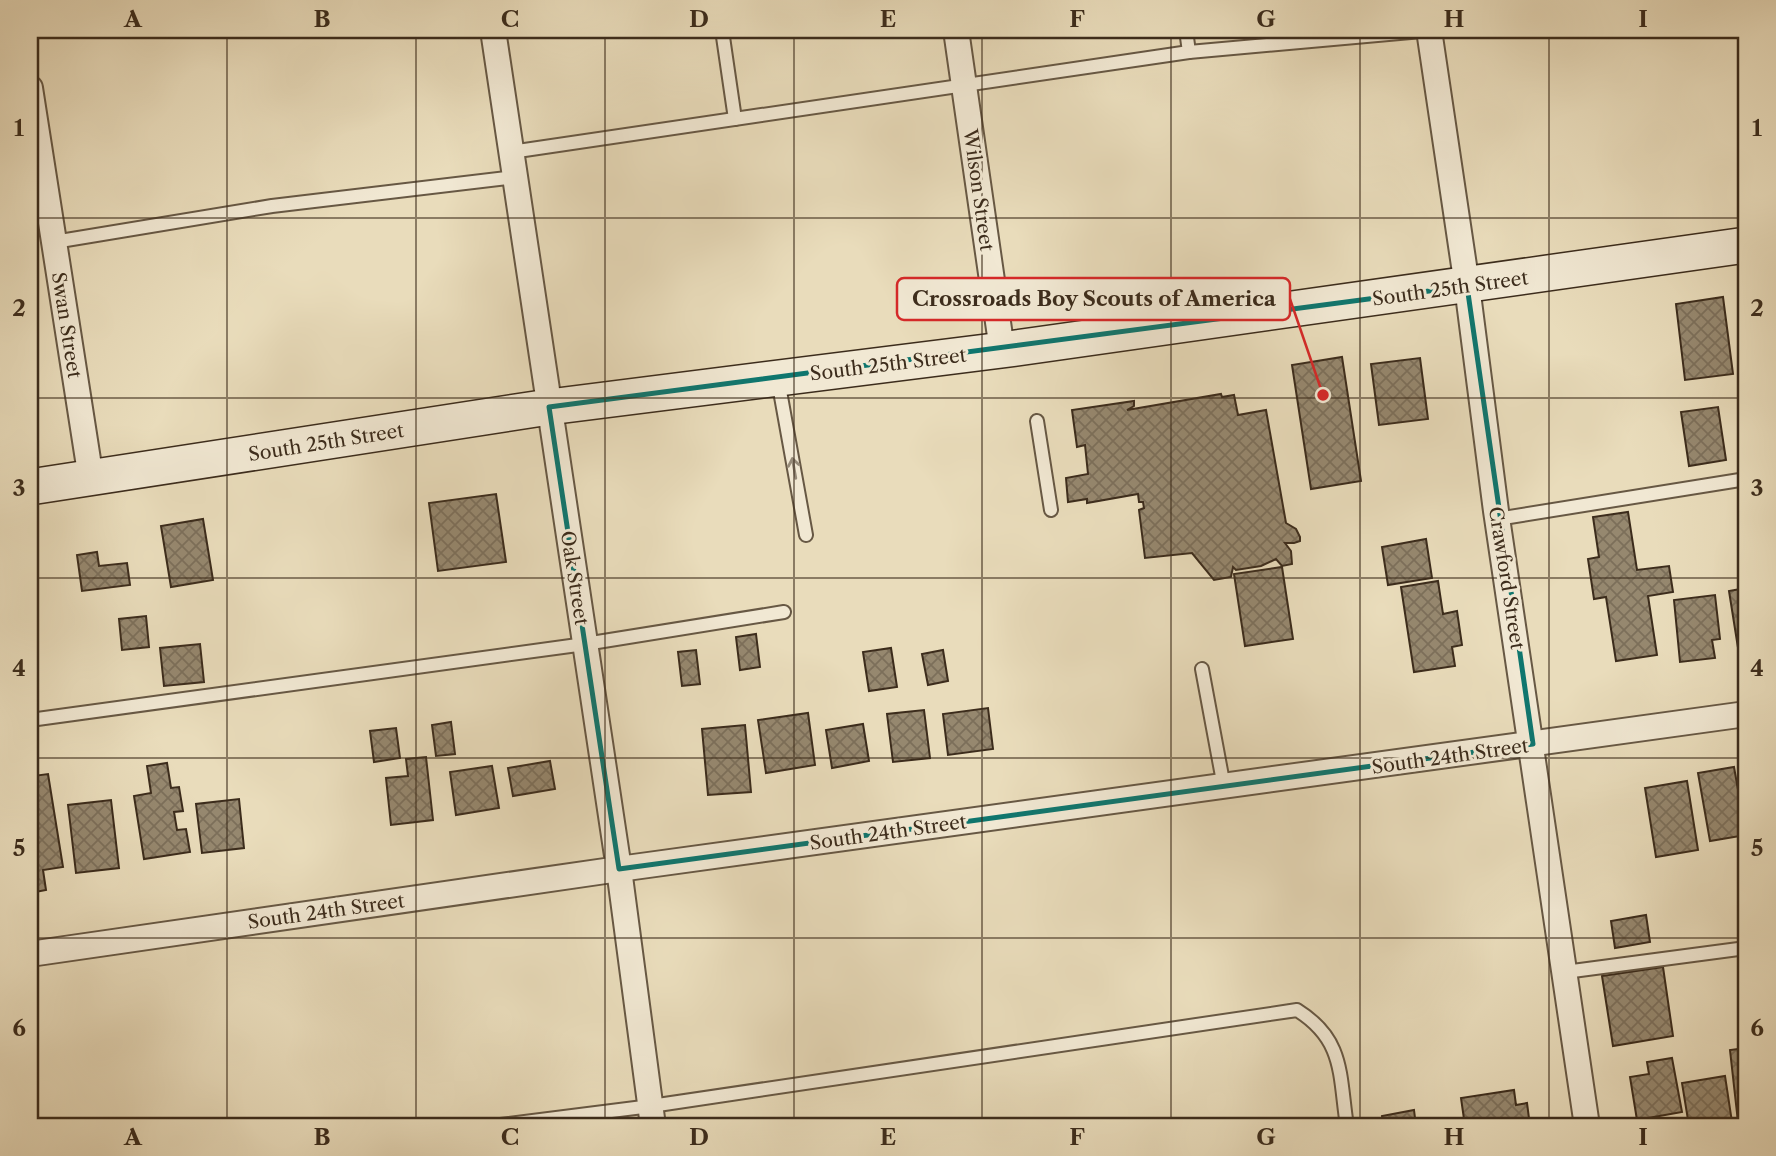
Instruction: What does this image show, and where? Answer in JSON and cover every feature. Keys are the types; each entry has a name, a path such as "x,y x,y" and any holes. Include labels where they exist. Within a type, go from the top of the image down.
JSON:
{"main road":[{"name":"South 25th Street","path":"30,487 549,407 1002,350 1746,245"}],"street":[{"name":"Oak Street","path":"493,30 619,869 652,1116"},
{"name":"Wilson Street","path":"956,30 1002,350"},
{"name":"Crawford Street","path":"1431,30 1497,519 1533,744 1587,1126"},
{"name":"Swan Street","path":"30,88 91,479"},
{"name":"South 24th Street","path":"30,954 619,869 1746,714"}],"lane":[{"path":"722,30 734,120"},
{"path":"1186,30 1189,52"},
{"path":"54,242 513,165 734,120 1189,52 1431,30"},
{"path":"778,378 806,535"},
{"path":"1037,421 1051,510"},
{"path":"1497,519 1746,479"},
{"path":"30,720 585,644 784,611"},
{"path":"1202,669 1224,787"},
{"path":"1565,972 1746,948"},
{"path":"492,1126 652,1116 1297,1010 1317,1022 1335,1046 1347,1126"}],"highlighted area":[{"path":"1467,286 1533,744 619,869 549,407"}],"building":[{"path":"1723,297 1733,374 1685,380 1676,304"},
{"path":"1342,357 1361,481 1311,489 1292,365"},
{"path":"1420,358 1428,419 1379,425 1371,364"},
{"path":"1221,394 1222,397 1234,395 1238,415 1266,410 1286,523 1296,529 1300,537 1300,541 1285,543 1291,551 1292,564 1282,566 1276,559 1261,566 1236,570 1233,567 1231,577 1214,580 1192,553 1145,558 1139,510 1144,508 1143,502 1139,502 1138,494 1087,503 1087,499 1068,502 1066,478 1088,474 1085,445 1077,447 1072,410 1134,401 1134,406 1127,410"},
{"path":"1718,407 1726,460 1689,466 1681,412"},
{"path":"496,494 506,562 438,571 429,503"},
{"path":"1628,512 1637,570 1669,566 1673,592 1648,596 1657,655 1616,661 1606,597 1594,599 1588,559 1599,557 1593,517"},
{"path":"203,519 213,580 171,587 161,526"},
{"path":"1426,539 1432,578 1388,585 1382,547"},
{"path":"97,552 99,566 127,563 130,585 82,591 77,555"},
{"path":"1282,567 1293,639 1245,646 1234,574"},
{"path":"1438,581 1443,614 1457,611 1462,645 1452,647 1455,666 1414,672 1401,587"},
{"path":"1746,588 1746,653 1739,654 1729,591"},
{"path":"1715,595 1720,639 1712,640 1715,658 1680,662 1674,600"},
{"path":"146,616 149,647 122,650 119,619"},
{"path":"756,634 760,667 740,670 736,637"},
{"path":"200,644 204,682 164,686 160,648"},
{"path":"891,648 897,687 869,691 863,652"},
{"path":"696,650 700,684 682,686 678,652"},
{"path":"943,650 948,681 928,685 922,654"},
{"path":"988,708 993,749 948,755 943,714"},
{"path":"924,710 930,758 893,762 887,714"},
{"path":"808,713 815,765 766,773 758,720"},
{"path":"451,722 455,754 436,756 432,725"},
{"path":"863,724 869,761 832,768 826,730"},
{"path":"745,725 751,792 708,795 702,729"},
{"path":"396,728 400,758 374,762 370,731"},
{"path":"426,757 433,820 391,825 386,778 408,776 406,759"},
{"path":"550,761 555,789 513,796 508,768"},
{"path":"167,763 171,788 179,787 183,811 174,812 177,830 186,829 190,852 144,859 134,796 151,793 147,766"},
{"path":"492,766 499,808 456,815 450,772"},
{"path":"1734,767 1746,835 1710,841 1698,773"},
{"path":"48,774 63,867 43,870 46,890 30,893 30,805 38,804 33,776"},
{"path":"1687,781 1698,850 1656,857 1645,788"},
{"path":"239,799 244,848 202,853 196,804"},
{"path":"111,800 119,868 76,873 68,805"},
{"path":"1646,915 1650,942 1615,948 1611,921"},
{"path":"1663,967 1673,1036 1613,1046 1602,976"},
{"path":"1746,1048 1746,1121 1738,1122 1730,1050"},
{"path":"1672,1058 1682,1112 1637,1120 1630,1077 1649,1074 1647,1062"},
{"path":"1725,1076 1732,1122 1689,1126 1682,1083"},
{"path":"1514,1090 1516,1105 1527,1103 1530,1126 1465,1126 1461,1098"},
{"path":"1414,1110 1416,1126 1383,1126 1382,1116"}],"place":[{"name":"Crossroads Boy Scouts of America","path":"1323,395"}]}
